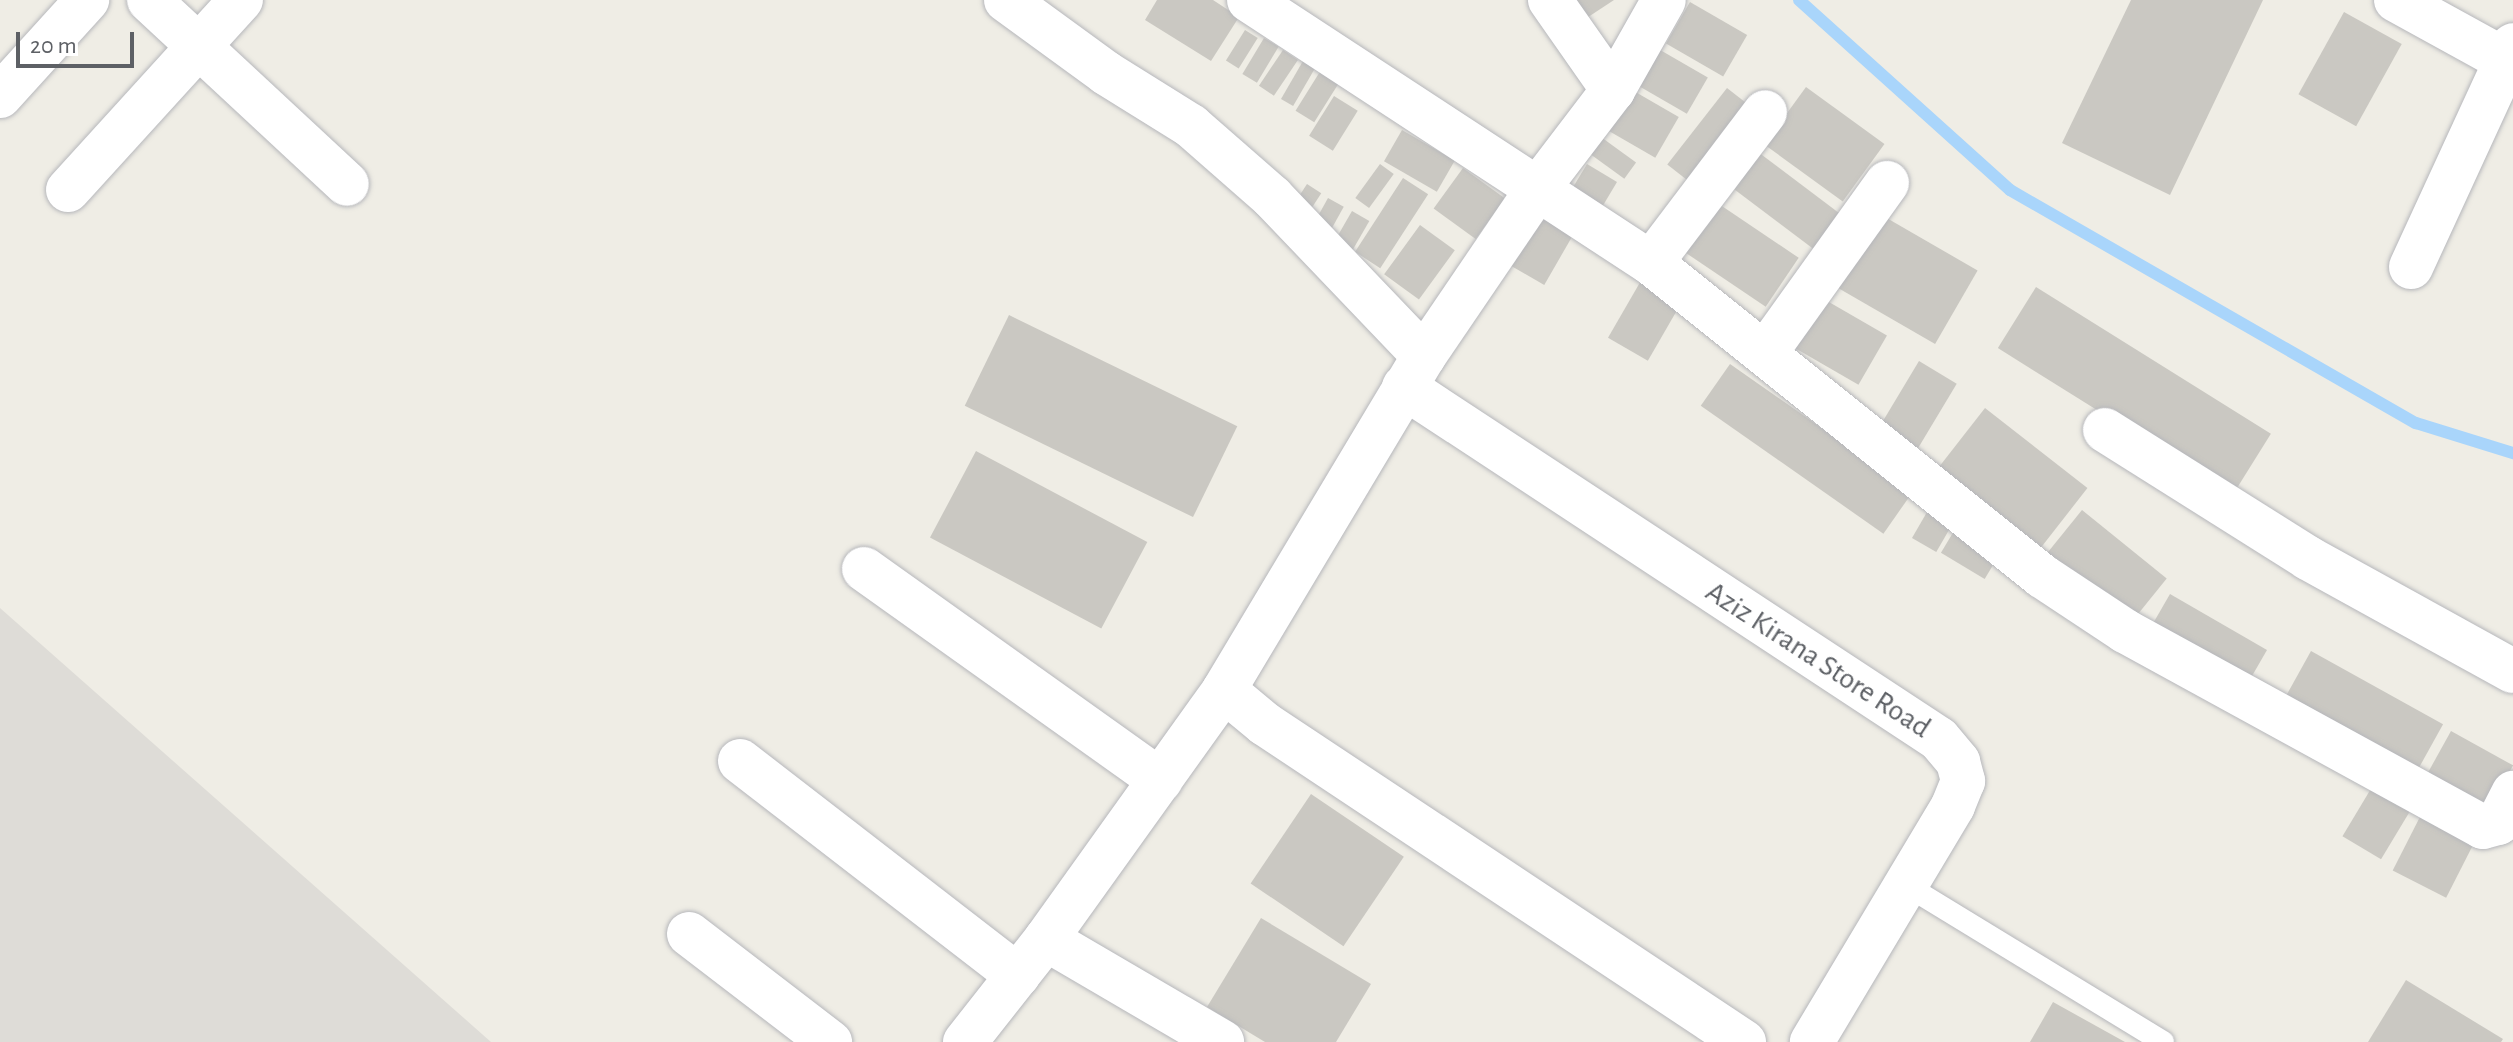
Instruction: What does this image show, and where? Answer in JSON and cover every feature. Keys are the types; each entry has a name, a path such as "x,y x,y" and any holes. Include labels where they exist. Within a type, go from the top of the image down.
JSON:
{"street":[{"path":"0,96 87,0"},
{"path":"149,0 347,184"},
{"path":"68,190 241,0"},
{"path":"1006,0 1106,73 1191,126 1272,197 1414,371"},
{"path":"1249,0 1536,191 1651,263 2042,576 2168,657 2483,827 2498,823 2513,793"},
{"path":"1550,0 1613,90"},
{"path":"965,1042 1046,939 1224,690 1414,371 1536,191 1613,90 1664,0"},
{"path":"2396,0 2509,52 2411,267"},
{"path":"1651,263 1765,112"},
{"path":"1766,352 1887,183"},
{"name":"Aziz Kirana Store Road","path":"1414,371 1939,739 1958,762 1963,781 1906,885 1812,1042"},
{"path":"2105,430 2308,558 2513,671"},
{"path":"864,569 1160,780"},
{"path":"1224,690 1265,724 1744,1042"},
{"path":"740,761 1018,976"},
{"path":"689,934 830,1042"},
{"path":"1046,939 1222,1042"}],"lane":[{"path":"1906,885 2163,1042"}],"shaded area":[{"path":"0,608 491,1042 0,1042"}],"building":[{"path":"1157,0 1213,0 1239,17 1211,61 1145,20"},
{"path":"1555,0 1614,0 1573,27"},
{"path":"2131,0 2263,0 2170,195 2062,143"},
{"path":"1690,2 1747,35 1723,77 1666,44"},
{"path":"2344,12 2402,44 2356,126 2298,94"},
{"path":"1245,30 1258,38 1239,68 1226,61"},
{"path":"1264,38 1279,47 1257,83 1242,74"},
{"path":"1655,47 1708,78 1687,114 1634,83"},
{"path":"1283,50 1298,60 1274,96 1259,86"},
{"path":"1303,61 1315,68 1293,106 1281,99"},
{"path":"1321,70 1340,82 1314,122 1296,111"},
{"path":"1806,87 1884,144 1843,201 1764,144"},
{"path":"1727,88 1759,113 1700,190 1667,164"},
{"path":"1632,90 1679,117 1655,158 1608,131"},
{"path":"1334,96 1358,111 1333,151 1309,136"},
{"path":"1402,130 1455,160 1437,192 1384,161"},
{"path":"1594,132 1636,163 1624,179 1582,148"},
{"path":"1758,152 1843,216 1816,251 1732,187"},
{"path":"1380,164 1394,174 1369,208 1355,198"},
{"path":"1587,164 1617,182 1602,207 1572,189"},
{"path":"1463,168 1505,199 1476,239 1434,208"},
{"path":"1403,178 1428,194 1380,268 1355,252"},
{"path":"1307,184 1321,193 1304,219 1290,210"},
{"path":"1328,198 1344,207 1327,236 1312,228"},
{"path":"1710,198 1799,258 1766,307 1677,247"},
{"path":"1539,208 1576,230 1544,285 1507,263"},
{"path":"1352,211 1369,221 1350,254 1333,244"},
{"path":"1878,213 1978,270 1935,344 1836,287"},
{"path":"1420,225 1455,250 1419,300 1384,274"},
{"path":"1646,272 1686,295 1648,361 1608,338"},
{"path":"2036,287 2271,434 2233,495 1998,348"},
{"path":"1822,298 1887,336 1858,385 1794,347"},
{"path":"1009,315 1237,426 1193,517 965,406"},
{"path":"1919,361 1957,384 1916,451 1878,429"},
{"path":"1730,364 1913,492 1883,534 1701,406"},
{"path":"1985,408 2087,488 2036,553 1934,473"},
{"path":"976,451 1147,542 1101,629 930,538"},
{"path":"1934,500 1958,514 1936,552 1912,538"},
{"path":"2082,510 2167,579 2128,626 2044,557"},
{"path":"1960,521 2004,547 1985,579 1941,553"},
{"path":"2170,594 2267,650 2244,689 2148,633"},
{"path":"2311,651 2443,724 2416,773 2284,700"},
{"path":"2451,731 2513,765 2486,814 2424,780"},
{"path":"2378,777 2417,800 2381,859 2342,836"},
{"path":"1311,794 1404,857 1343,946 1251,884"},
{"path":"2424,809 2477,836 2446,898 2393,870"},
{"path":"1261,918 1371,984 1336,1042 1265,1042 1207,1007"},
{"path":"2406,980 2503,1039 2501,1042 2368,1042"},
{"path":"2053,1002 2125,1042 2030,1042"}],"waterway":[{"path":"1799,0 2010,190 2416,423 2513,453"}]}
